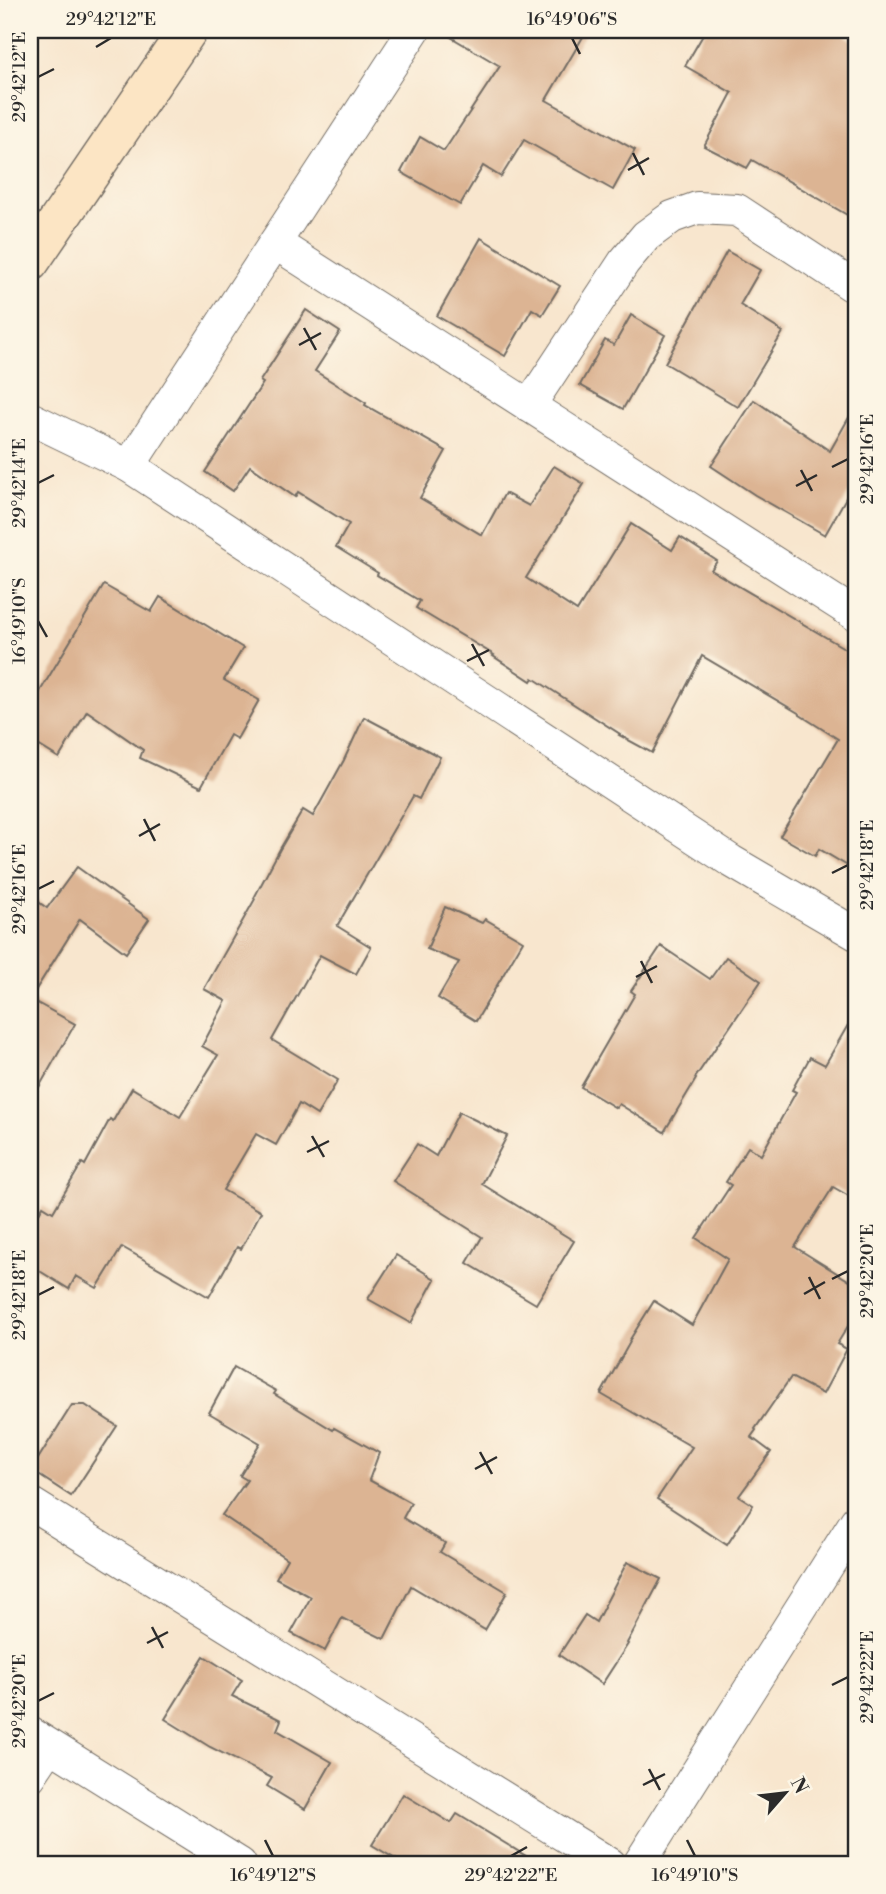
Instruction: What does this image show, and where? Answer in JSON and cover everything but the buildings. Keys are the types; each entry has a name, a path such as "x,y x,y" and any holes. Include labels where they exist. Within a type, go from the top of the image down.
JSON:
{"street":[{"path":"30,261 188,30"},
{"path":"129,466 414,30"},
{"path":"529,406 624,262 646,236 671,217 697,208 737,211 856,288"},
{"path":"275,243 856,615"},
{"path":"30,418 129,466 731,861 856,934"},
{"path":"30,1503 610,1864"},
{"path":"639,1864 856,1521"},
{"path":"30,1776 40,1740 240,1864"}]}
